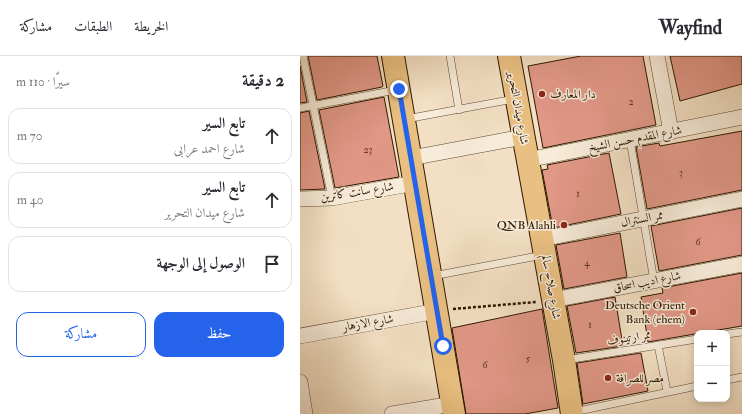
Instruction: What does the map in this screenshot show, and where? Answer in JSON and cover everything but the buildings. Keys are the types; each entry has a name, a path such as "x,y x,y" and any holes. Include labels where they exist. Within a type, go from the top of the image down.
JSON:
{"main road":[{"path":"394,56 410,158 454,409"},
{"name":"شارع ميدان التحرير","path":"509,56 527,160"},
{"name":"شارع صلاح سالم","path":"527,160 564,360 572,413"}],"street":[{"path":"657,56 671,132"},
{"name":"شارع المقدم حسن الشيخ","path":"527,160 742,117"},
{"path":"410,158 523,137"},
{"name":"شارع سانت كاترين","path":"300,199 332,198 415,183"},
{"name":"ممر السنترال","path":"543,247 643,219 742,199"},
{"name":"شارع اديب اسحاق","path":"553,300 742,264"},
{"name":"شارع الازهار","path":"300,336 437,311"},
{"path":"300,382 305,414"},
{"path":"392,414 454,409"}],"lane":[{"path":"303,56 332,198"},
{"path":"450,56 459,110"},
{"path":"300,108 399,89"},
{"path":"404,120 517,98"},
{"path":"630,140 654,281"},
{"path":"431,276 543,247"},
{"path":"730,334 742,332"},
{"name":"ممر ارتينوف","path":"564,360 694,339"},
{"path":"658,345 667,391"},
{"path":"730,379 742,377"},
{"path":"572,413 667,391 694,386"}],"path":[{"path":"437,311 553,300"}],"place":[{"name":"دار المعارف","path":"542,94"},
{"name":"QNB Alahli","path":"564,225"},
{"name":"Deutsche Orient Bank (ehem)","path":"693,312"},
{"name":"مصر للصرافة","path":"608,378"}],"route":[{"path":"399,89 443,346"}]}
